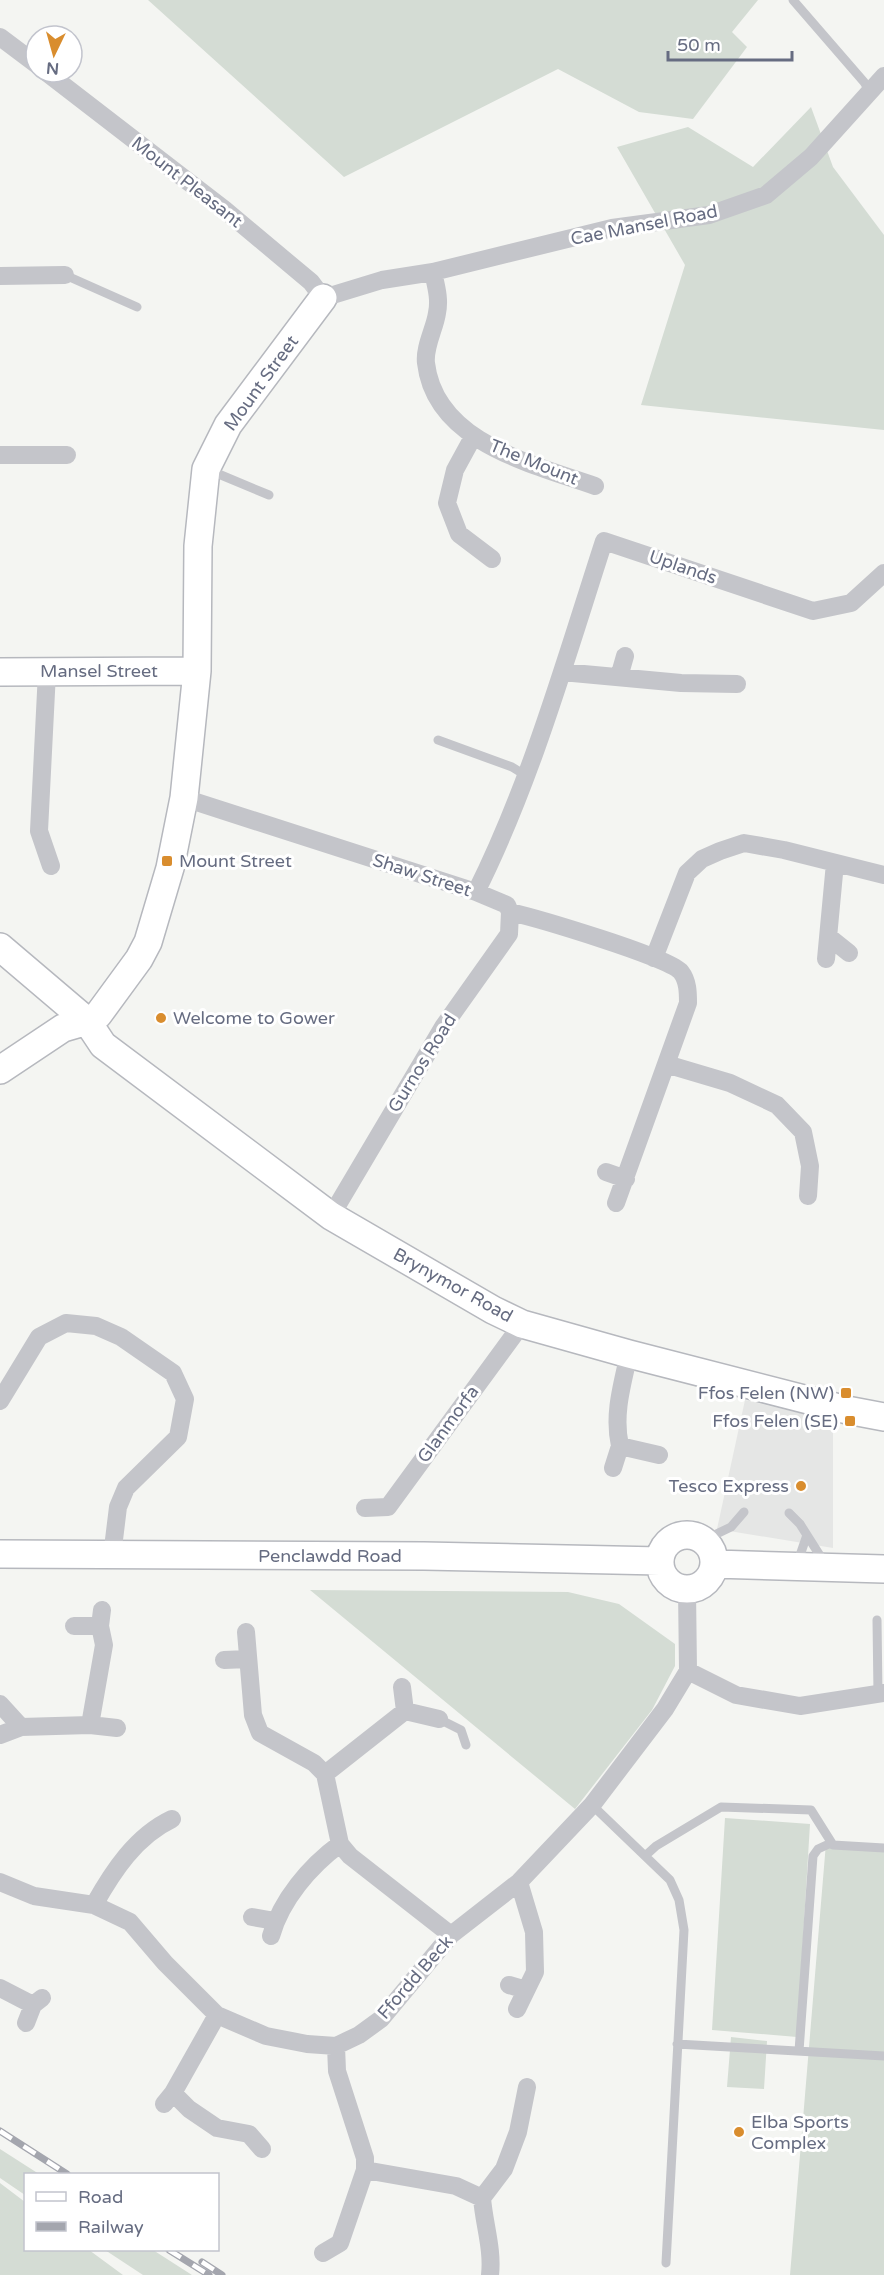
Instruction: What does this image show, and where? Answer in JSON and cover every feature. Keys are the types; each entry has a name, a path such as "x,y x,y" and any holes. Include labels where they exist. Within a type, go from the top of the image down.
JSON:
{"street":[{"path":"0,37 24,55"},
{"name":"Cae Mansel Road","path":"324,298 382,280 433,272 612,228 710,215 766,195 811,157 884,76"},
{"name":"Mount Pleasant","path":"62,84 225,210 311,282 324,298"},
{"name":"The Mount","path":"433,272 439,297 426,360 432,391 456,422 473,437 524,461 595,486"},
{"path":"0,276 65,275"},
{"name":"Mount Street","path":"87,1021 98,1015 139,959 148,942 170,868 184,798 197,671 198,546 206,469 228,425 324,298"},
{"name":"The Mount","path":"473,437 455,470 447,503 459,534 492,559"},
{"path":"0,455 67,454"},
{"name":"Uplands","path":"476,892 497,850 525,775 562,672 604,541 813,611 851,603 884,573"},
{"path":"619,677 624,656"},
{"name":"Mansel Street","path":"0,672 197,671"},
{"path":"46,672 39,831 51,866"},
{"path":"562,672 681,683 737,684"},
{"name":"Shaw Street","path":"184,798 476,892 507,905 510,912 534,917 654,957 680,971 687,986 688,1003 627,1179 616,1203"},
{"path":"654,957 687,873 702,859 744,843 784,850 884,874"},
{"path":"826,959 835,863"},
{"name":"Gurnos Road","path":"331,1215 443,1028 509,934 510,912"},
{"path":"828,937 849,952"},
{"name":"Brynymor Road","path":"0,947 36,980 87,1021 103,1045 331,1215 493,1310 522,1324 629,1354 847,1410 884,1417"},
{"path":"0,1070 63,1028 87,1021"},
{"path":"666,1064 730,1083 777,1106 803,1132 810,1166 808,1196"},
{"path":"606,1172 627,1179"},
{"path":"0,1401 39,1337 66,1323 96,1326 121,1336 173,1373 185,1399 178,1437 126,1488 117,1507 112,1556"},
{"name":"Glanmorfa","path":"365,1508 387,1506 522,1324"},
{"path":"613,1467 620,1446 616,1430 618,1400 629,1354"},
{"path":"620,1446 659,1455"},
{"path":"709,1552 708,1579 702,1584 687,1589 671,1584 661,1570 660,1561 665,1545 679,1536 688,1535 709,1552 796,1566 884,1569"},
{"name":"Penclawdd Road","path":"0,1554 448,1556 660,1561"},
{"path":"687,1589 688,1671 736,1695 800,1707 881,1694"},
{"path":"74,1626 101,1618 104,1645 90,1725"},
{"path":"246,1632 253,1715 260,1734 314,1763 325,1774 340,1844 350,1856 451,1935"},
{"path":"224,1660 248,1659"},
{"name":"Ffordd Beck","path":"336,2046 359,2035 381,2019 451,1935 519,1882 592,1805 665,1709 688,1671"},
{"path":"402,1687 405,1711"},
{"path":"0,1704 21,1727"},
{"path":"325,1774 405,1711"},
{"path":"405,1711 439,1719"},
{"path":"0,1736 21,1727 90,1725 117,1728"},
{"path":"94,1905 118,1865 159,1821"},
{"path":"252,1917 273,1929 290,1894 326,1854 340,1844"},
{"path":"0,1882 34,1896 94,1905 130,1922 165,1963 216,2015 266,2036 307,2044 336,2046 337,2071 365,2158 365,2170 343,2249 323,2253"},
{"path":"517,2009 517,1988 535,1972 534,1932 519,1882"},
{"path":"0,1988 37,2002 26,2023"},
{"path":"216,2015 168,2099 189,2109 217,2128 251,2129 262,2148"},
{"path":"490,2275 490,2247 482,2198 504,2169 518,2132 515,2104 527,2087"},
{"path":"365,2170 456,2186 482,2198"}],"lane":[{"path":"793,0 864,82 870,92"},
{"path":"65,275 137,307"},
{"path":"206,469 269,495"},
{"path":"438,740 512,767 525,775"},
{"path":"709,1552 744,1512"},
{"path":"789,1513 807,1534 827,1567"},
{"path":"796,1566 807,1534"},
{"path":"877,1620 881,1694"},
{"path":"439,1719 461,1730 466,1745"},
{"path":"592,1805 670,1880 679,1900 684,1930 666,2264"},
{"path":"645,1856 656,1845 721,1807 811,1810 833,1845 884,1848"},
{"path":"799,2051 813,1856 818,1848 831,1843"},
{"path":"677,2044 884,2056"}],"shaded area":[{"path":"148,0 758,0 732,32 747,47 693,119 639,112 558,69 344,177"},
{"path":"811,107 833,167 884,235 884,430 641,405 685,265 617,147 688,127 753,167"},
{"path":"745,1400 833,1421 833,1548 717,1529"},
{"path":"310,1590 568,1592 619,1604 675,1644 675,1666 652,1710 575,1809"},
{"path":"725,1818 810,1824 797,2037 712,2030"},
{"path":"826,1843 884,1848 884,2275 790,2275"},
{"path":"731,2037 767,2041 764,2089 727,2087"},
{"path":"0,2149 37,2173 24,2173 24,2194 0,2178"},
{"path":"0,2183 24,2201 24,2251 90,2251 123,2275 0,2275"},
{"path":"107,2251 155,2251 192,2275 143,2275"}],"railway":[{"path":"0,2131 65,2173"},
{"path":"171,2251 209,2275"},
{"path":"202,2262 222,2275"}],"place":[{"name":"Mount Street","path":"167,861"},
{"name":"Welcome to Gower","path":"161,1018"},
{"name":"Ffos Felen (NW)","path":"846,1393"},
{"name":"Ffos Felen (SE)","path":"850,1421"},
{"name":"Tesco Express","path":"801,1486"},
{"name":"Elba Sports Complex","path":"739,2132"}]}
